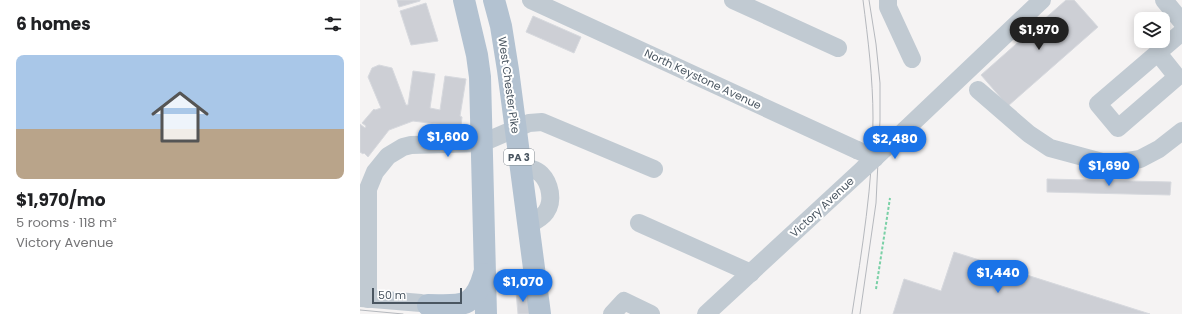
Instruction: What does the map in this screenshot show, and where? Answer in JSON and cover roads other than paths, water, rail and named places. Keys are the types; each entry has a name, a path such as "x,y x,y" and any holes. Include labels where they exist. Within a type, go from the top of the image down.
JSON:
{"main road":[{"path":"464,0 474,41 480,77 486,314"},
{"name":"West Chester Pike","path":"494,0 505,49 540,314"},
{"path":"428,305 456,305 468,301 478,292 484,272"}],"street":[{"name":"North Keystone Avenue","path":"531,0 857,150 870,163"},
{"path":"734,0 838,48"},
{"path":"888,0 888,7 912,59"},
{"path":"1164,0 1182,22"},
{"name":"Victory Avenue","path":"706,314 870,163 1040,1"},
{"path":"1158,53 1182,32"},
{"path":"978,90 1029,134 1050,148 1102,162 1115,163 1140,159 1182,132"},
{"path":"455,314 428,305 404,301 364,299 364,207 368,189 375,172 388,156 411,145 482,143 529,123 542,122 654,169"},
{"path":"639,223 751,273"},
{"path":"612,314 624,301 651,314"}],"tram line":[{"path":"852,314 869,192 873,143 872,89 863,0"},
{"path":"860,314 876,203 880,120 880,83 869,0"},
{"path":"360,310 403,314"}]}
